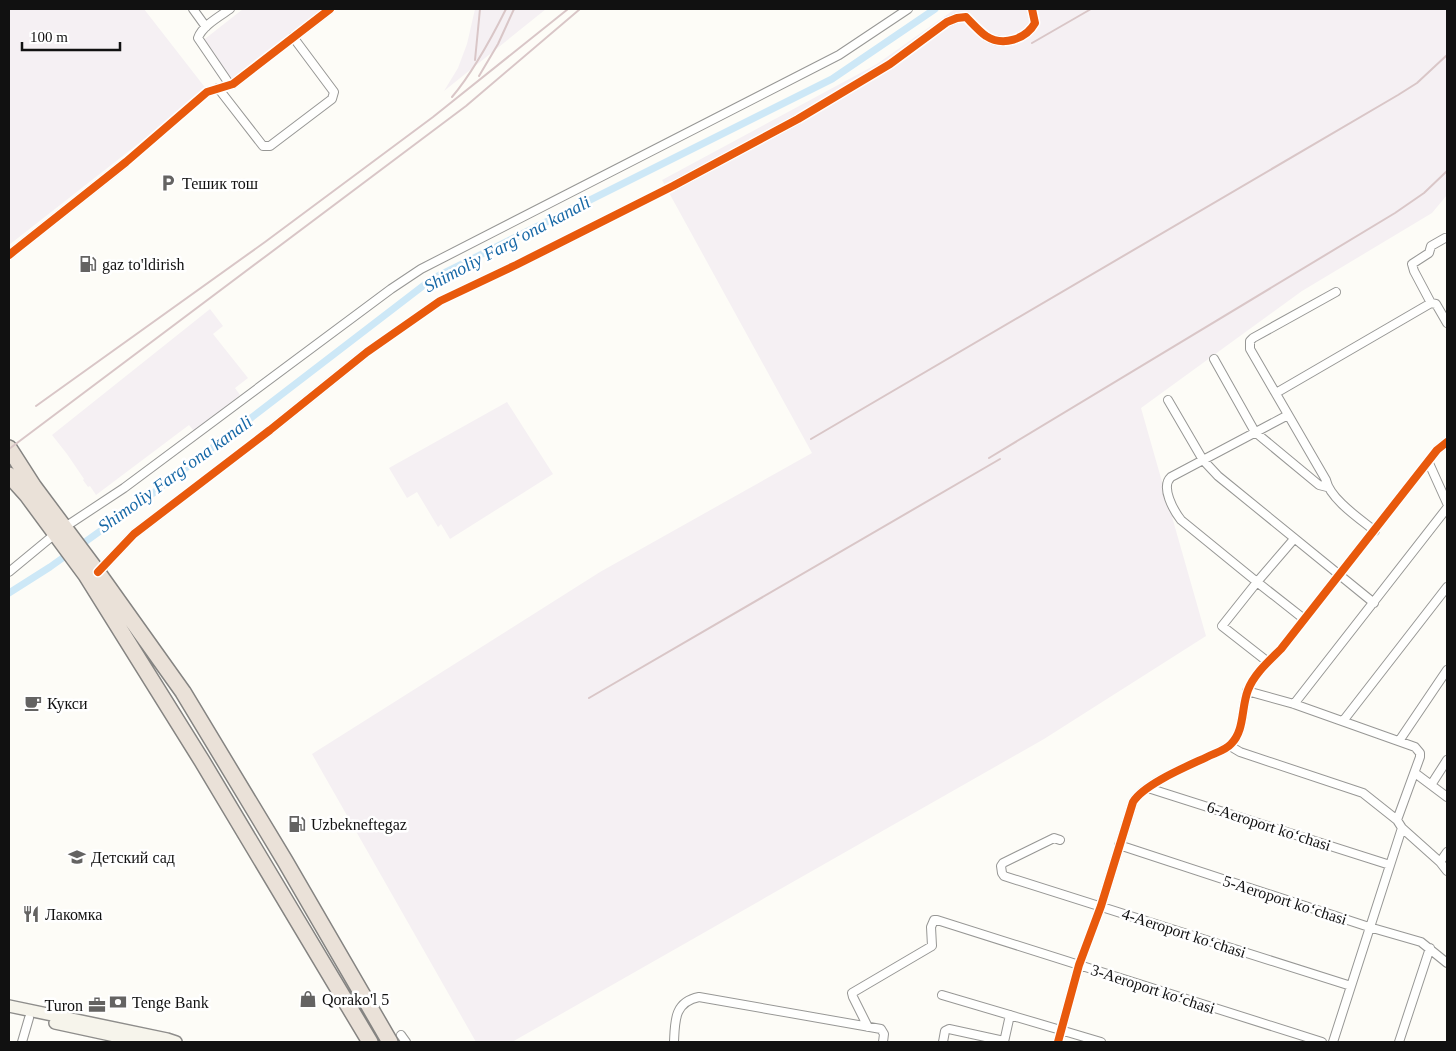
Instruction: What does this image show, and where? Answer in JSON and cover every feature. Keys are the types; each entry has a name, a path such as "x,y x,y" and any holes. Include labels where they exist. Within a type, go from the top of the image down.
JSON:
{"highway":[{"path":"9,448 61,532"},
{"path":"9,475 61,532 93,572 188,700 286,861 399,1040"},
{"path":"93,572 202,761 369,1040"}],"main road":[{"path":"9,1006 176,1042"},
{"path":"9,1014 143,1042"}],"street":[{"path":"192,9 206,27"},
{"path":"230,9 206,27 198,38 230,85"},
{"path":"9,255 126,162 207,92 230,85 330,9"},
{"path":"9,572 383,295 421,269 839,55 908,9"},
{"path":"93,572 134,534 270,430 367,352 440,301 673,186 798,119 890,64 947,22 966,17 985,36 993,40 1005,41 1017,39 1030,32 1035,23 1032,9"},
{"path":"218,88 263,146 270,146 334,96 334,92 293,37"},
{"path":"1430,303 1412,264 1429,253 1431,246 1446,238"},
{"path":"1336,292 1257,335 1250,341 1251,353 1326,480 1328,487 1347,508 1375,531"},
{"path":"1276,393 1430,303 1436,304 1447,323"},
{"path":"1214,359 1255,432 1319,485 1328,487"},
{"path":"1168,400 1203,460 1218,476 1338,576 1374,603"},
{"path":"1288,415 1168,480 1167,488 1175,512 1181,520 1304,619"},
{"path":"1058,1042 1079,966 1101,906 1133,802 1140,792 1187,766 1230,746 1241,726 1247,691 1256,676 1281,649 1428,461 1447,442"},
{"path":"1428,461 1447,503"},
{"path":"1294,704 1447,508"},
{"path":"1268,662 1222,626 1294,539"},
{"path":"1343,720 1447,587"},
{"path":"1400,741 1447,670"},
{"path":"1247,691 1343,720 1415,748 1420,753 1420,757 1397,820"},
{"path":"1230,746 1240,752 1363,792 1397,820 1402,828 1440,862 1447,871"},
{"path":"1431,784 1447,760"},
{"path":"1415,773 1447,797"},
{"name":"6-Aeroport koʻchasi","path":"1148,788 1390,865"},
{"path":"1333,1042 1402,828"},
{"name":"4-Aeroport koʻchasi","path":"1060,840 1054,838 1003,863 1001,866 1002,873 1004,876 1351,986"},
{"name":"5-Aeroport koʻchasi","path":"1119,846 1421,942 1447,962"},
{"path":"1440,862 1447,852"},
{"name":"3-Aeroport koʻchasi","path":"868,1027 852,993 932,946 931,927 934,920 1322,1042"},
{"path":"1399,1042 1430,948"},
{"path":"942,995 1101,1042"},
{"path":"674,1042 675,1018 678,1011 693,998 700,997 868,1027 884,1031 883,1042"},
{"path":"943,1042 945,1031 949,1028 1004,1042 1010,1015"},
{"path":"22,1042 29,1018"}],"shaded area":[{"path":"9,9 144,9 207,90 9,245"},
{"path":"243,9 325,9 232,81 201,42"},
{"path":"475,9 546,9 444,91 458,68 467,44"},
{"path":"955,9 1447,9 1447,195 1432,213 1302,291 1141,408 1206,636 1044,739 512,1042 476,1042 312,754 600,572 812,453 662,180 877,64"},
{"path":"210,309 223,326 213,334 248,378 235,388 240,395 194,431 189,425 96,495 90,486 88,487 67,454 52,435"},
{"path":"507,402 553,474 450,539 441,524 438,527 417,492 407,498 389,468"}],"waterway":[{"name":"Shimoliy Fargʻona kanali","path":"9,593 50,567 152,494 432,279 832,79 935,9"}],"railway":[{"path":"475,60 480,9"},
{"path":"452,97 475,66 506,9"},
{"path":"479,76 498,44 514,9"},
{"path":"36,406 265,242 433,117 568,9"},
{"path":"9,449 466,106 580,9"},
{"path":"1032,43 1091,9"},
{"path":"811,439 1398,95 1417,83 1447,55"},
{"path":"989,458 1395,213 1424,193 1447,171"},
{"path":"589,698 1000,459"}],"cycle path":[{"path":"9,255 126,162 207,92 233,84 330,9"},
{"path":"98,572 134,534 270,430 367,352 440,301 673,186 798,119 890,64 947,22 966,17 986,36 1000,41 1014,40 1031,29 1035,23 1032,9"},
{"path":"1058,1042 1079,965 1101,906 1133,802 1156,782 1223,750 1231,744 1239,732 1246,697 1254,679 1281,649 1437,450 1447,442"}],"place":[{"name":"Тешик тош","path":"168,183"},
{"name":"gaz to'ldirish","path":"88,264"},
{"name":"Кукси","path":"33,703"},
{"name":"Uzbekneftegaz","path":"297,824"},
{"name":"Детский сад","path":"77,857"},
{"name":"Лакомка","path":"31,914"},
{"name":"Qorako'l 5","path":"308,999"},
{"name":"Tenge Bank","path":"118,1002"},
{"name":"Turon","path":"97,1005"}]}
